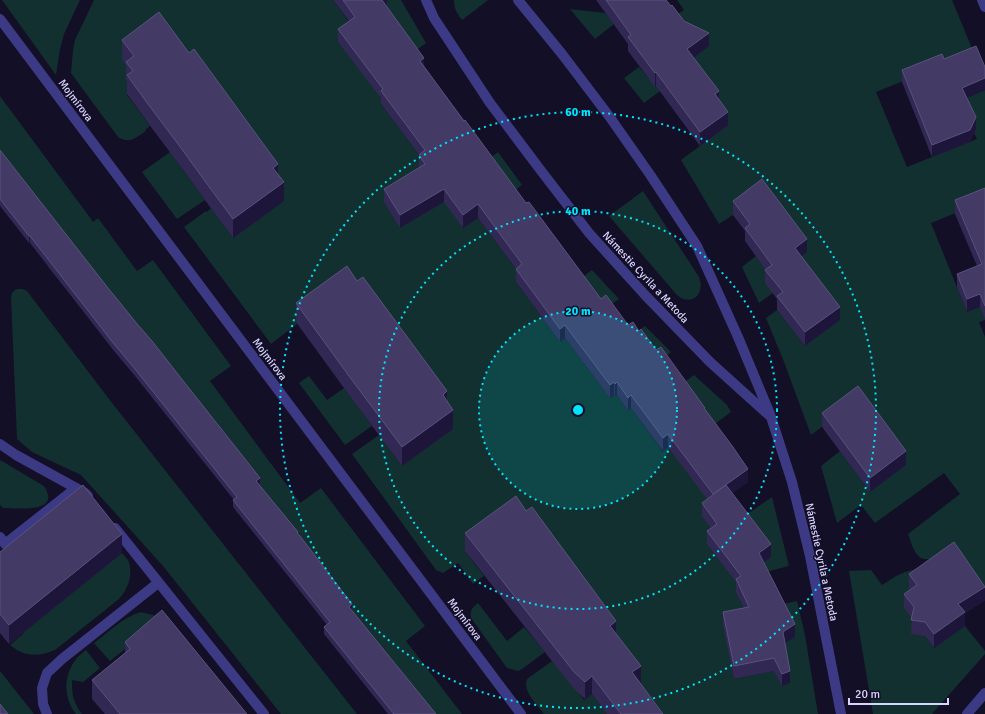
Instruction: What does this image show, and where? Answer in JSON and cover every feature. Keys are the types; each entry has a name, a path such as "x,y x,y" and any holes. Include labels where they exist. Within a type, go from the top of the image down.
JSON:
{"street":[{"name":"Námestie Cyrila a Metoda","path":"426,0 434,18 490,103 589,233 710,362 771,417"},
{"name":"Námestie Cyrila a Metoda","path":"518,0 562,54 609,116 697,246 738,337 771,417 792,482 810,556 841,714"},
{"path":"982,0 985,8"},
{"name":"Mojmírova","path":"0,19 521,714"},
{"path":"0,444 16,455 85,493 94,503"},
{"path":"0,537 5,544 76,488"},
{"path":"107,518 264,714"},
{"path":"47,714 43,704 42,688 47,673 62,659 158,583"},
{"path":"967,714 985,693"}],"green space":[{"path":"2,0 80,0 64,34 56,75"},
{"path":"94,0 333,0 355,30 383,102 381,104 425,163 463,228 478,218 522,277 516,282 560,342 565,338 610,398 617,395 628,411 631,408 662,452 668,447 742,518 772,497 789,566 762,573 749,620 724,625 734,679 787,668 778,605 797,601 805,635 818,714 544,714 528,693 526,684 527,679 552,661 584,700 592,694 604,710 641,684 465,551 484,576 473,584 458,563 443,573 436,570 352,454 379,435 402,466 347,285 296,322 297,324 271,344 184,227 211,208 233,238 284,201 134,74 133,90 127,95 150,126 136,138 126,140 118,137 71,73 75,40"},
{"path":"382,0 401,0 426,43 411,54 380,11"},
{"path":"454,0 488,0 462,20 456,11"},
{"path":"677,0 952,0 976,58 941,66 876,92 907,167 977,139 974,133 976,129 956,102 985,90 985,201 931,223 967,312 985,305 985,320 979,322 985,337 985,597 966,572 917,599 925,636 934,648 965,626 985,651 985,654 932,714 873,714 849,571 871,570 882,585 905,572 930,565 930,559 921,558 915,552 908,534 960,494 944,473 875,523 861,505 837,523 821,466 840,451 870,492 905,465 858,400 811,435 766,318 777,310 805,346 801,257 806,252 733,215 719,224 681,160 728,125 672,18 684,10"},
{"path":"570,9 605,13 614,24 595,39"},
{"path":"639,67 655,86 662,81 667,86 644,103 624,78"},
{"path":"0,96 93,222 98,218 137,271 153,260 231,366 210,381 300,503 321,488 425,626 406,641 462,714 429,714 348,614 352,611 90,272 67,290 48,267 71,248 0,157"},
{"path":"170,152 205,200 177,219 142,172"},
{"path":"498,152 522,185 510,194 486,161"},
{"path":"643,191 699,277 701,283 699,294 692,299 687,300 677,295 609,216"},
{"path":"756,256 764,263 773,293 759,303 742,267"},
{"path":"592,270 619,299 606,308 577,281"},
{"path":"18,289 27,291 109,399 357,714 281,714 163,566 81,475 32,452 17,439 11,297 13,292"},
{"path":"645,326 671,352 656,364 633,335"},
{"path":"694,375 727,405 731,412 704,432 679,386"},
{"path":"309,376 327,400 344,388 372,426 345,445 299,383"},
{"path":"0,460 44,486 48,495 47,501 43,505 36,508 3,508 0,505"},
{"path":"122,553 130,565 130,576 125,591 119,599 55,650 43,654 31,655 21,652 10,645 24,632"},
{"path":"478,603 507,641 524,627 545,652 518,671 507,668 471,618 472,609"},
{"path":"141,612 164,618 110,661 94,643 128,617"},
{"path":"86,650 100,668 83,682 72,680 74,698 82,714 76,714 67,693 67,679 72,665"},
{"path":"0,671 34,714 0,714"}],"building":[{"path":"343,0 382,0 424,58 420,61 526,203 529,202 601,299 606,295 628,325 633,322 639,331 641,329 656,350 661,347 748,469 713,494 668,434 663,438 631,395 628,398 617,382 610,385 565,325 560,329 516,269 522,264 478,204 463,215 444,189 400,215 384,189 425,164 419,155 425,150 381,91 383,89 338,29 355,17"},
{"path":"606,0 666,0 671,6 672,5 684,21 709,33 687,49 719,91 715,94 728,112 700,132 628,37 631,35"},
{"path":"159,12 189,53 194,49 278,164 273,168 284,182 233,219 127,75 133,71 126,62 134,56 122,40"},
{"path":"976,46 985,67 985,78 962,88 976,117 970,130 932,145 902,70 942,54 944,59"},
{"path":"0,150 260,478 256,481 298,532 297,533 352,604 349,607 436,714 394,714 324,627 330,622 233,500 237,497 0,199"},
{"path":"762,179 807,239 795,248 840,307 805,332 777,296 783,292 765,270 772,265 745,228 750,224 733,201"},
{"path":"985,188 985,306 980,294 967,299 957,274 982,264 955,200"},
{"path":"347,266 357,281 363,277 447,391 443,395 453,410 402,447 296,303"},
{"path":"858,386 906,451 870,478 822,413"},
{"path":"83,485 122,534 9,625 0,614 0,552"},
{"path":"726,485 771,544 759,553 795,624 783,632 790,671 782,674 774,658 734,666 723,612 749,607 736,579 741,576 707,531 717,524 702,503"},
{"path":"516,496 526,511 532,507 616,621 610,626 641,666 632,672 663,714 621,714 592,676 585,682 574,672 465,533"},
{"path":"954,542 985,587 958,604 965,612 934,634 925,622 911,620 914,607 904,594 917,585 909,574"},
{"path":"162,610 247,714 120,714 92,680 130,649 125,642"},
{"path":"0,704 8,714 0,714"}]}
